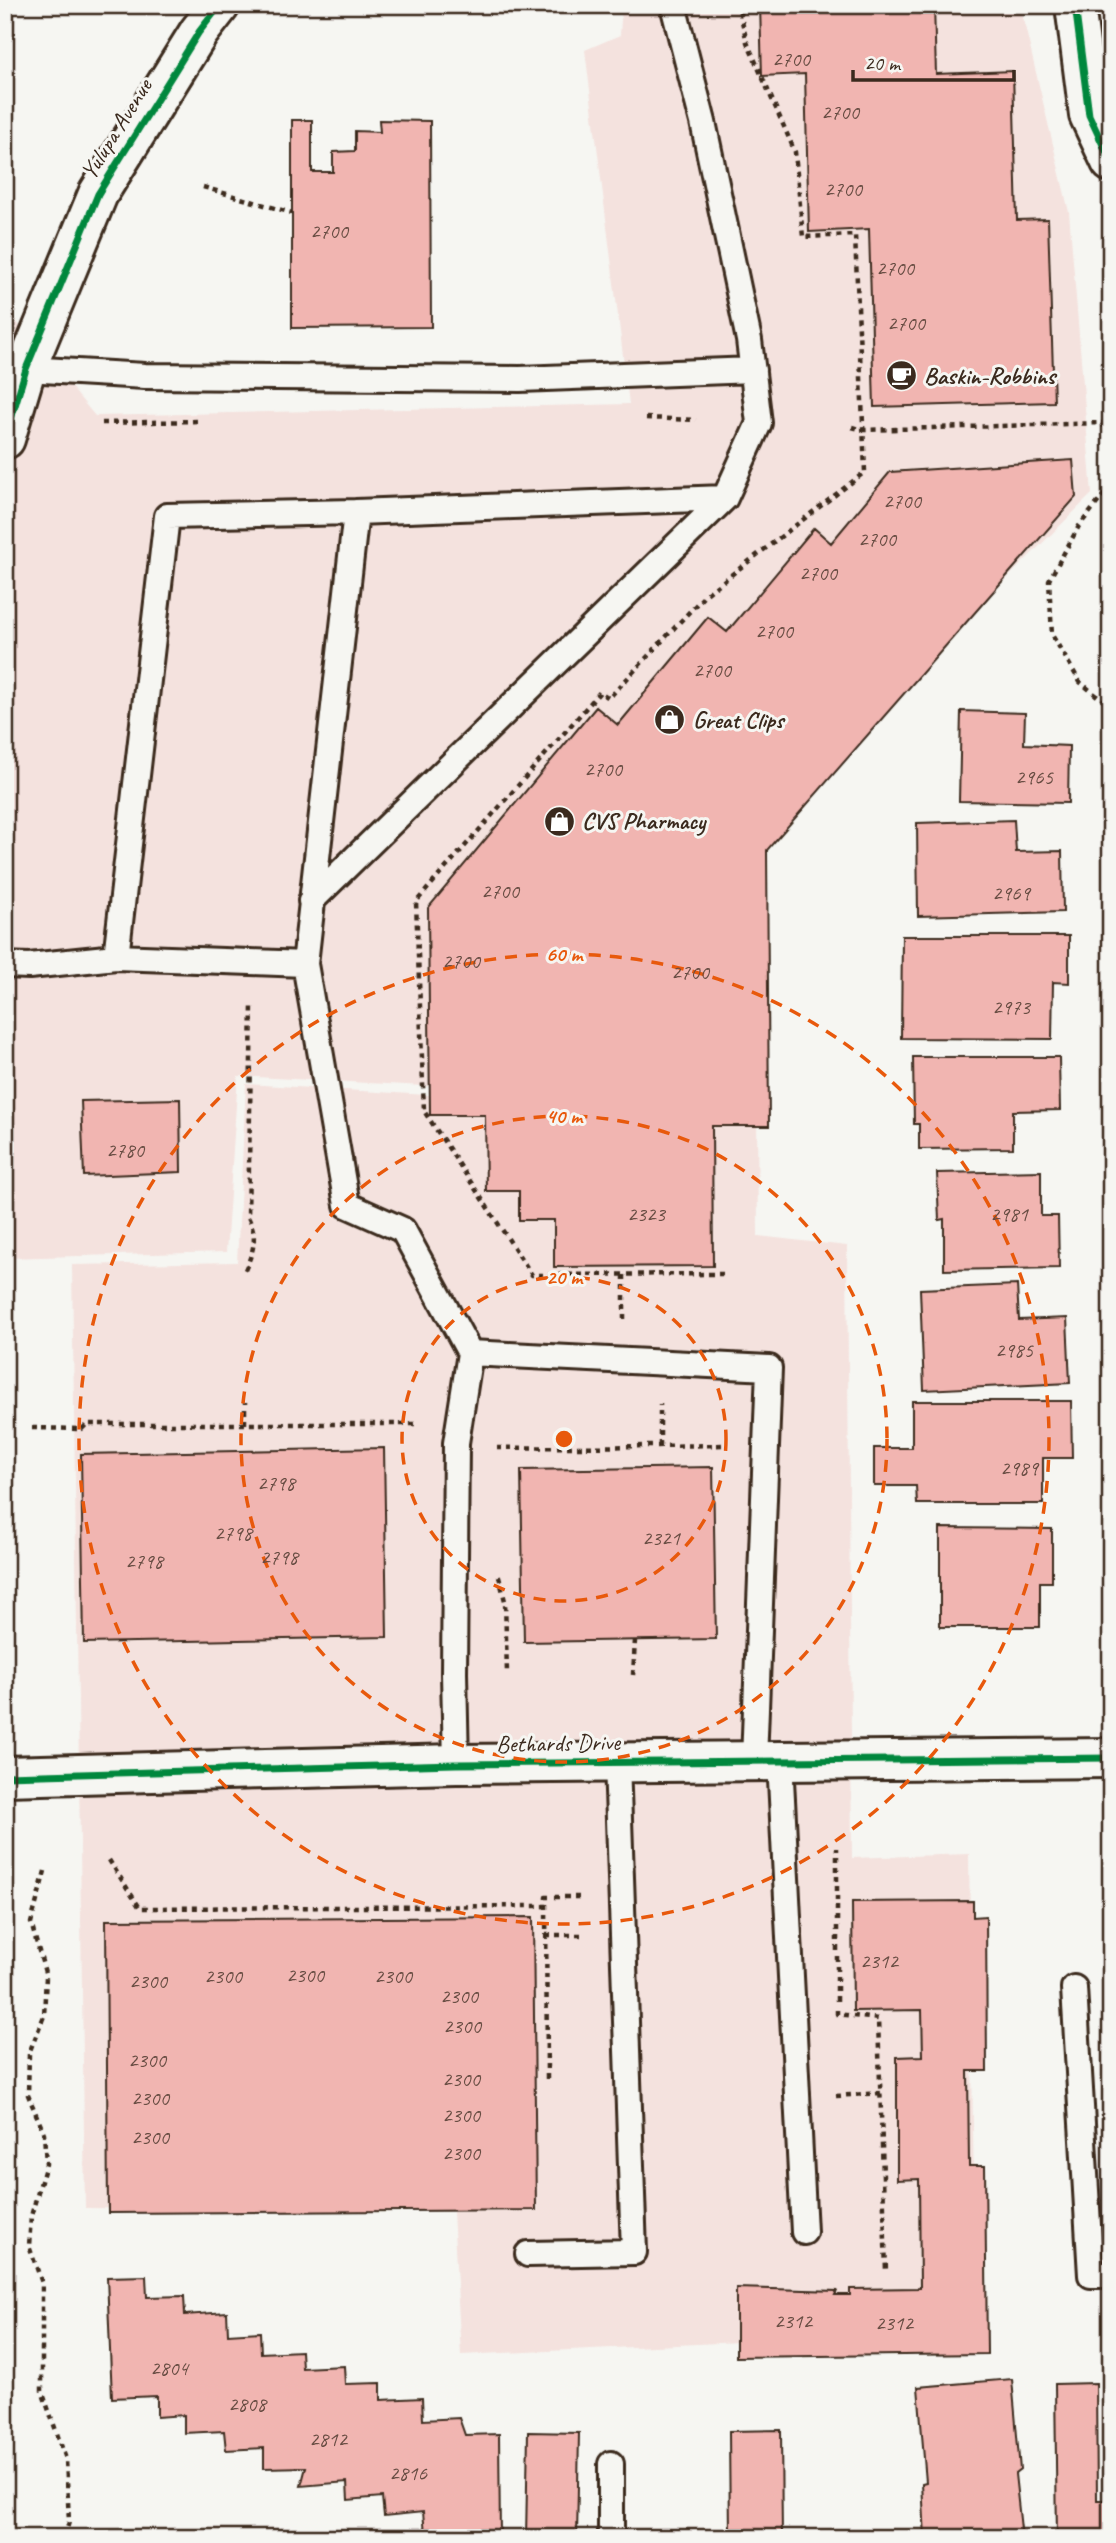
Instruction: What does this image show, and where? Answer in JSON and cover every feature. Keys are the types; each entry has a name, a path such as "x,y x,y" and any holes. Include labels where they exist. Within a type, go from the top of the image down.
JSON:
{"street":[{"name":"Yulupa Avenue","path":"5,439 16,366 98,194 199,32 220,5"},
{"path":"1074,5 1089,115 1111,162"},
{"name":"Bethards Drive","path":"5,1776 456,1764 1111,1758"}],"lane":[{"path":"311,901 725,498 759,423 749,340 703,122 673,5"},
{"path":"16,366 145,376 506,379 753,370"},
{"path":"116,957 167,516 725,498"},
{"path":"356,512 305,964 347,1205 403,1230 470,1353 456,1443 456,1764"},
{"path":"5,965 29,966 116,957 305,964"},
{"path":"470,1353 769,1368 766,1444 767,1760 804,2232"},
{"path":"528,2254 634,2252 617,1762"},
{"path":"1074,1987 1091,2275 1111,2275"},
{"path":"611,2464 611,2538"}],"path":[{"path":"204,187 292,213"},
{"path":"852,427 863,430 1102,423 1111,438"},
{"path":"1111,486 1079,526 1049,580 1052,635 1080,682 1107,704 1111,714"},
{"path":"245,1270 254,1250 256,1231 248,1216 252,1005"},
{"path":"422,1079 424,1111 532,1275 723,1274"},
{"path":"624,1275 624,1322"},
{"path":"660,1396 660,1446"},
{"path":"245,1402 245,1424"},
{"path":"32,1428 82,1429 87,1424 424,1424 456,1443"},
{"path":"488,1448 766,1444"},
{"path":"496,1566 505,1601 507,1673"},
{"path":"633,1675 635,1640"},
{"path":"837,1848 836,2014 878,2019 886,2272"},
{"path":"110,1860 140,1908 547,1906"},
{"path":"45,1871 31,1923 46,1976 44,2016 29,2053 29,2095 44,2133 46,2164 30,2216 29,2246 42,2283 42,2391 66,2459 69,2522 64,2538"},
{"path":"547,2079 546,1897 593,1896"},
{"path":"860,2093 881,2093"}],"shaded area":[{"path":"622,5 1020,5 1069,212 1092,494 755,828 758,1104 238,1076 226,1252 5,1258 5,308 95,416 629,404 585,50 620,35"},
{"path":"246,1084 757,1115 758,1236 847,1246 852,1858 969,1854 976,2331 461,2355 453,2212 85,2208 72,1265 237,1262"}],"building":[{"path":"760,5 934,5 936,74 1013,71 1017,220 1048,219 1054,402 874,407 869,229 809,232 805,74 762,76"},
{"path":"292,120 312,120 312,172 333,172 333,152 355,151 355,131 380,132 379,120 430,121 431,327 292,328"},
{"path":"1073,460 1076,497 767,850 769,1126 712,1126 713,1266 554,1267 554,1220 519,1220 519,1191 486,1191 485,1115 430,1115 428,908 596,707 618,725 708,617 727,632 814,528 831,543 890,472"},
{"path":"961,711 1025,713 1024,744 1069,746 1068,803 959,801"},
{"path":"1014,820 1016,852 1062,851 1063,912 918,916 917,823"},
{"path":"902,936 1069,936 1069,983 1053,982 1052,1039 901,1038"},
{"path":"913,1057 1059,1057 1060,1110 1013,1111 1013,1148 919,1149 919,1124 914,1124"},
{"path":"180,1099 181,1172 84,1176 81,1101"},
{"path":"1041,1171 1041,1216 1058,1216 1059,1268 944,1270 944,1219 939,1220 937,1173"},
{"path":"1017,1285 1019,1320 1067,1318 1070,1383 924,1390 920,1289"},
{"path":"912,1401 1071,1401 1072,1458 1043,1458 1043,1504 917,1504 916,1486 874,1486 874,1448 912,1448"},
{"path":"384,1448 387,1637 84,1643 81,1454"},
{"path":"713,1467 716,1639 524,1642 521,1470"},
{"path":"940,1528 1052,1529 1052,1582 1040,1582 1040,1627 940,1627"},
{"path":"973,1901 973,1917 986,1916 987,2071 968,2071 969,2166 985,2166 987,2354 736,2357 736,2288 837,2291 835,2295 850,2295 850,2289 920,2288 919,2179 897,2180 897,2057 923,2056 922,2010 853,2011 852,1902"},
{"path":"533,1917 536,2210 108,2213 106,1920"},
{"path":"146,2276 147,2297 184,2296 185,2315 227,2312 228,2334 260,2332 261,2353 301,2351 302,2368 344,2366 345,2384 381,2383 381,2400 422,2398 423,2420 459,2418 465,2435 499,2434 500,2538 460,2538 460,2531 425,2533 423,2512 384,2516 382,2497 348,2500 347,2482 301,2486 306,2467 264,2468 264,2448 226,2450 224,2431 184,2433 184,2415 157,2417 157,2396 112,2398 107,2277"},
{"path":"1012,2379 1020,2470 1015,2474 1022,2538 925,2538 922,2483 926,2482 918,2387"},
{"path":"1096,2383 1097,2500 1110,2500 1111,2538 1057,2538 1055,2384"},
{"path":"781,2430 782,2538 730,2538 729,2431"},
{"path":"528,2432 579,2433 577,2538 526,2538"}],"cycle path":[{"path":"5,439 26,369 98,194 199,32 220,5"},
{"path":"1075,5 1089,115 1111,162"},
{"path":"5,1776 456,1764 1111,1758"}],"place":[{"name":"Baskin-Robbins","path":"901,376"},
{"name":"Great Clips","path":"670,720"},
{"name":"CVS Pharmacy","path":"559,821"}]}
